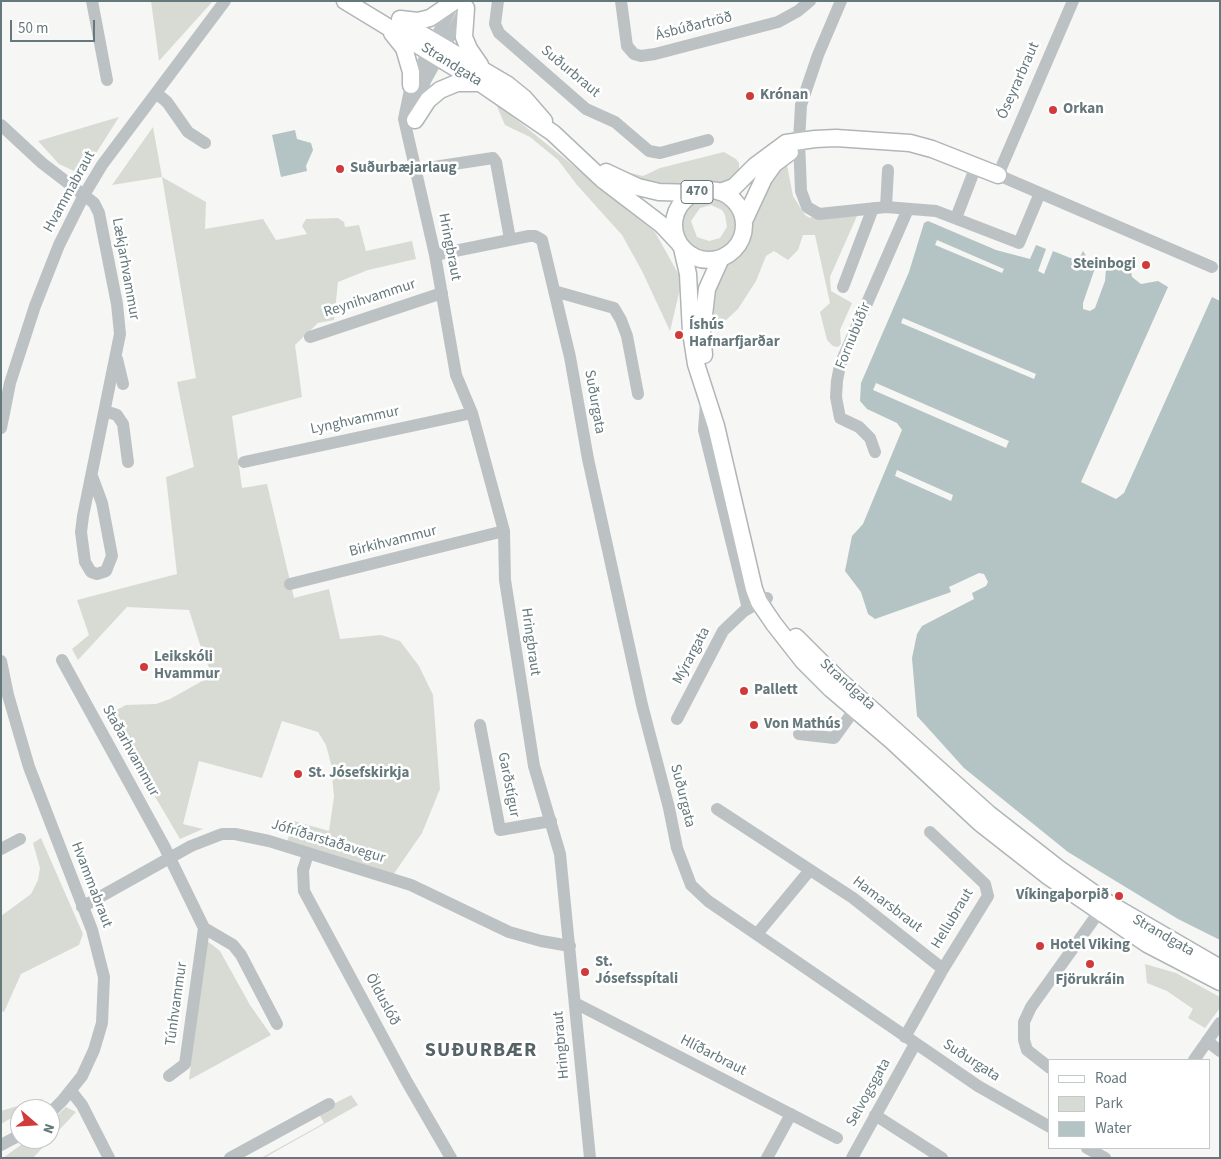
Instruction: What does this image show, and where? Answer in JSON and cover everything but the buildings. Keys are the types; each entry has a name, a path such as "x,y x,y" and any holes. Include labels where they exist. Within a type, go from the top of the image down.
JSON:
{"main road":[{"name":"Strandgata","path":"345,1 387,20 482,77 524,98 553,133 603,180 662,225 680,245 688,274 692,341 716,426 758,603 803,661 831,689 980,823 1048,877 1147,944 1220,982"},
{"name":"Strandgata","path":"366,1 387,20"},
{"path":"387,20 418,21 461,3 465,42 482,77 457,83 440,90 428,100 415,120"},
{"path":"387,20 404,48 411,72 411,85"},
{"name":"470","path":"721,258 700,259 680,245 674,232 676,214 685,200 694,193 702,191 720,192 734,187 755,166 786,143 836,138 893,140 932,149 998,174"},
{"path":"721,258 729,254 741,240 744,221 764,178 799,141"},
{"name":"Strandgata","path":"582,159 638,187 671,194 694,193"},
{"name":"470","path":"720,192 736,203 744,221"},
{"name":"Strandgata","path":"721,258 708,289 702,346 711,386 728,438 752,551 758,603 795,636 839,680 989,814 1058,868 1126,914 1220,968"}],"street":[{"path":"92,1 107,80"},
{"name":"Hvammabraut","path":"1,428 10,384 30,321 58,245 84,195 102,165 226,1"},
{"name":"Suðurbraut","path":"498,1 495,24 500,33 586,109 615,122 649,151 660,153 708,140"},
{"name":"Ásbúðartröð","path":"621,1 627,46 634,54 641,56 771,24 792,15 810,1"},
{"path":"841,1 818,55 801,105 799,141 801,196 807,207 819,214 879,208 936,211 1019,243 1040,193"},
{"name":"Óseyrarbraut","path":"998,174 1072,1"},
{"path":"436,49 461,3"},
{"name":"Hringbraut","path":"436,49 411,85 404,119 410,138 435,255 456,375 472,413 504,531 505,580 526,720 534,766 560,854 590,1158"},
{"name":"Hringbraut","path":"410,138 420,92 436,49"},
{"path":"156,92 167,102 188,132 205,143"},
{"name":"Lækjarhvammur","path":"1,125 42,163 94,203 99,212 105,240 120,334 83,516 82,545 87,568 97,574 106,571 112,556 102,503 92,476"},
{"path":"434,167 493,158 496,162 510,239"},
{"path":"956,218 976,166"},
{"name":"Fornubúðir","path":"843,288 879,208 888,170"},
{"path":"998,174 1212,267"},
{"name":"Fornubúðir","path":"875,452 870,438 859,427 840,418 836,397 837,381 840,365 908,209"},
{"name":"Suðurgata","path":"435,255 510,239 535,236 542,240 570,357 588,459 642,705 669,808 677,848 691,885 708,900 978,1086 1048,1126"},
{"path":"554,291 614,308 627,336 638,394"},
{"name":"Reynihvammur","path":"310,337 442,292"},
{"name":"Lækjarhvammur","path":"115,354 124,384"},
{"path":"105,411 117,415 123,424 128,462"},
{"name":"Lynghvammur","path":"244,462 472,413"},
{"name":"Birkihvammur","path":"290,584 504,531"},
{"name":"Mýrargata","path":"677,719 723,631 758,603"},
{"name":"Staðarhvammur","path":"62,660 170,858"},
{"name":"Hvammabraut","path":"1,661 5,696 37,790 92,930 104,977 104,1012 94,1050 82,1076 60,1102"},
{"name":"Strandgata","path":"799,734 834,738 855,709"},
{"name":"Garðstígur","path":"480,725 500,830 551,821"},
{"name":"Hamarsbraut","path":"717,809 853,898 943,968"},
{"name":"Hellubraut","path":"910,1040 943,968 987,900 988,892 982,881 930,832"},
{"name":"Jófríðarstaðavegur","path":"82,907 191,846 222,834 235,834 269,841 411,885 509,932 570,946"},
{"path":"1,849 20,839"},
{"name":"Ölduslóð","path":"308,854 302,870 304,891 407,1082 451,1158"},
{"path":"170,858 204,928 233,945 241,955 277,1024"},
{"path":"757,934 810,870"},
{"path":"1048,1066 1027,1050 1024,1040 1024,1022 1031,1007 1099,912 1107,909 1126,914"},
{"name":"Túnhvammur","path":"169,1076 181,1070 185,1064 204,928"},
{"name":"Hlíðarbraut","path":"575,1003 837,1138"},
{"path":"1195,1059 1220,1023"},
{"name":"Selvogsgata","path":"852,1158 875,1115 910,1040"},
{"path":"1208,1041 1220,1052"},
{"path":"71,1091 82,1105 109,1158"},
{"path":"230,1158 329,1104"},
{"path":"767,1158 791,1114"},
{"path":"875,1115 942,1158"},
{"path":"1089,1149 1105,1158"}],"green space":[{"path":"151,1 213,1 159,61"},
{"path":"495,102 655,232 679,275 680,289 670,331 642,271 622,235 577,185 558,160 530,137 505,125"},
{"path":"119,117 88,166 80,170 74,171 59,164 38,141"},
{"path":"153,127 162,177 112,185"},
{"path":"724,152 739,163 739,176 723,184 711,184 688,192 655,187 614,169 643,176 660,168"},
{"path":"787,165 793,196 805,215 810,218 815,215 857,216 830,277 831,291 852,303 840,330 841,344 838,347 833,346 827,340 820,312 830,303 815,235 803,235 798,250 788,260 774,251 766,256 756,281 738,309 725,321 712,318 714,302 711,291 725,263 734,258 749,241 753,215 779,167"},
{"path":"162,177 206,202 205,229 263,219 276,240 307,234 302,226 306,219 338,218 344,222 345,227 359,225 366,251 412,241 416,259 368,270 338,282 334,320 318,323 295,345 302,397 232,416 242,488 267,484 294,598 329,589 340,639 381,635 400,641 419,666 433,695 440,789 422,833 393,875 287,842 294,821 329,831 334,797 331,764 326,745 318,732 282,721 262,778 199,761 183,824 203,829 180,839 107,715 126,705 156,704 170,699 213,675 204,657 189,610 127,607 78,660 72,649 89,635 77,600 177,574 166,477 194,467 177,382 196,378"},
{"path":"711,193 728,200 738,217 735,236 722,249 713,252 694,248 687,241 680,224 681,214 692,199","holes":["711,205 722,210 727,227 720,238 709,241 697,237 691,221 700,208"]},
{"path":"41,838 83,934 79,945 21,974 4,1012 1,1011 1,916 31,894 38,880 40,868 33,843"},
{"path":"206,940 220,951 250,1005 271,1035 189,1080"},
{"path":"1145,964 1176,973 1220,997 1220,1008 1205,1028 1188,1018 1193,1009 1167,991 1147,983"},
{"path":"351,1095 358,1105 261,1158 324,1123 318,1112"},
{"path":"66,1107 76,1112 60,1129 60,1113"},
{"path":"10,1108 10,1119 1,1124 1,1111"},
{"path":"15,1149 41,1149 33,1158 3,1158"}],"water":[{"path":"295,130 297,139 311,143 313,150 306,166 307,171 281,177 272,135"},
{"path":"928,221 996,250 1030,259 1036,245 1046,249 1038,271 1044,274 1053,251 1078,261 1083,251 1090,263 1104,262 1103,266 1094,271 1083,303 1083,309 1090,311 1095,308 1105,281 1106,269 1109,263 1131,272 1132,277 1141,284 1158,281 1168,287 1081,482 1116,499 1124,493 1212,297 1220,301 1220,940 1178,919 1068,852 964,768 917,716 912,658 917,634 922,626 974,599 972,593 986,586 988,582 984,574 979,573 949,587 951,592 875,619 868,614 861,592 845,571 852,536 863,524 902,430 897,423 867,409 860,401 861,383 909,272 924,223"}],"pier":[{"path":"937,240 1004,269 1002,273 935,245"},
{"path":"903,318 1036,374 1034,379 901,323"},
{"path":"876,383 1009,441 1006,448 873,390"},
{"path":"897,470 953,495 951,501 895,476"}],"place":[{"name":"Krónan","path":"750,96"},
{"name":"Orkan","path":"1053,110"},
{"name":"Suðurbæjarlaug","path":"340,169"},
{"name":"Steinbogi","path":"1146,265"},
{"name":"Íshús Hafnarfjarðar","path":"679,335"},
{"name":"Leikskóli Hvammur","path":"144,667"},
{"name":"Pallett","path":"744,691"},
{"name":"Von Mathús","path":"754,725"},
{"name":"St. Jósefskirkja","path":"298,774"},
{"name":"Víkingaþorpið","path":"1119,896"},
{"name":"Hotel Viking","path":"1040,946"},
{"name":"Fjörukráin","path":"1090,964"},
{"name":"St. Jósefsspítali","path":"585,972"}],"district":[{"name":"SUÐURBÆR","path":"481,1052"}]}
